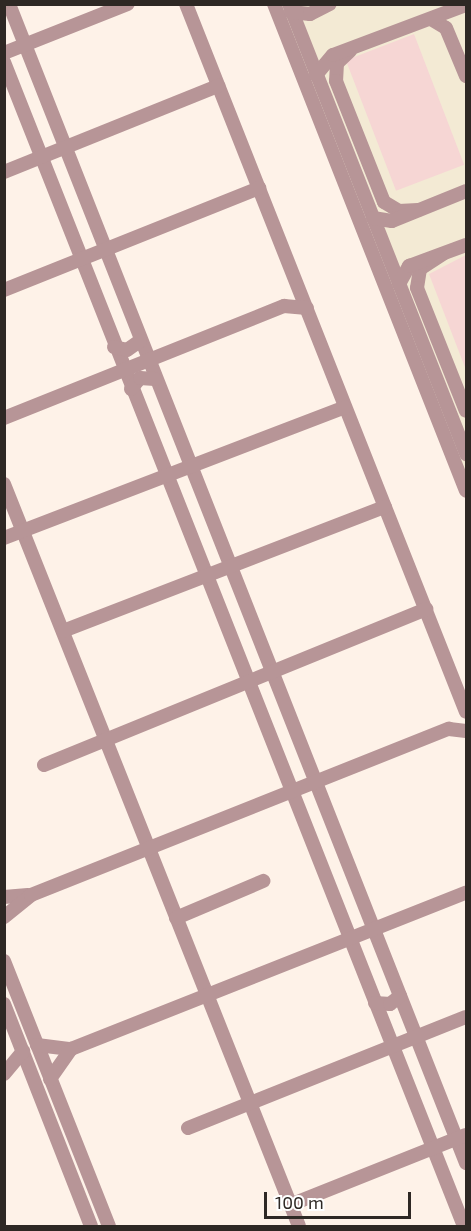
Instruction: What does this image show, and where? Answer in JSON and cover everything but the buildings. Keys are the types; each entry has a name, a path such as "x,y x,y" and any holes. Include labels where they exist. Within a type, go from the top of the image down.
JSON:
{"street":[{"path":"4,53 128,4"},
{"path":"186,4 465,709 449,729"},
{"path":"274,4 466,491"},
{"path":"290,8 310,14 330,4"},
{"path":"9,5 373,930 416,1037 462,1137 466,1162"},
{"path":"4,12 9,5"},
{"path":"316,75 326,58 350,51 466,5"},
{"path":"290,8 399,284 462,431 466,454"},
{"path":"431,19 446,28 466,76"},
{"path":"350,51 337,63 336,81 384,202 399,212 418,210"},
{"path":"4,62 123,371 464,1227"},
{"path":"4,172 218,86"},
{"path":"4,290 104,248 259,188"},
{"path":"373,218 392,221 466,191"},
{"path":"399,284 409,266 466,245"},
{"path":"443,254 420,269 417,288 466,411"},
{"path":"285,306 298,287"},
{"path":"96,300 106,292 121,292"},
{"path":"4,418 285,306 307,308"},
{"path":"114,347 127,350 140,341"},
{"path":"131,389 140,378 155,379"},
{"path":"4,538 345,407"},
{"path":"150,437 174,426"},
{"path":"4,484 299,1227"},
{"path":"63,631 385,507"},
{"path":"44,765 270,670 426,609"},
{"path":"265,726 273,715 286,711"},
{"path":"4,897 31,895 449,729 466,731"},
{"path":"282,769 307,764"},
{"path":"176,918 263,881"},
{"path":"37,1045 71,1049 466,893"},
{"path":"4,917 31,895"},
{"path":"358,962 366,950 381,949"},
{"path":"4,961 109,1227"},
{"path":"375,1003 390,1004 400,996"},
{"path":"4,1004 91,1227"},
{"path":"188,1128 466,1017"},
{"path":"50,1079 71,1049"},
{"path":"23,1051 4,1074 32,1078"},
{"path":"290,1205 462,1137"}],"shaded area":[{"path":"277,5 466,5 466,483"}]}
